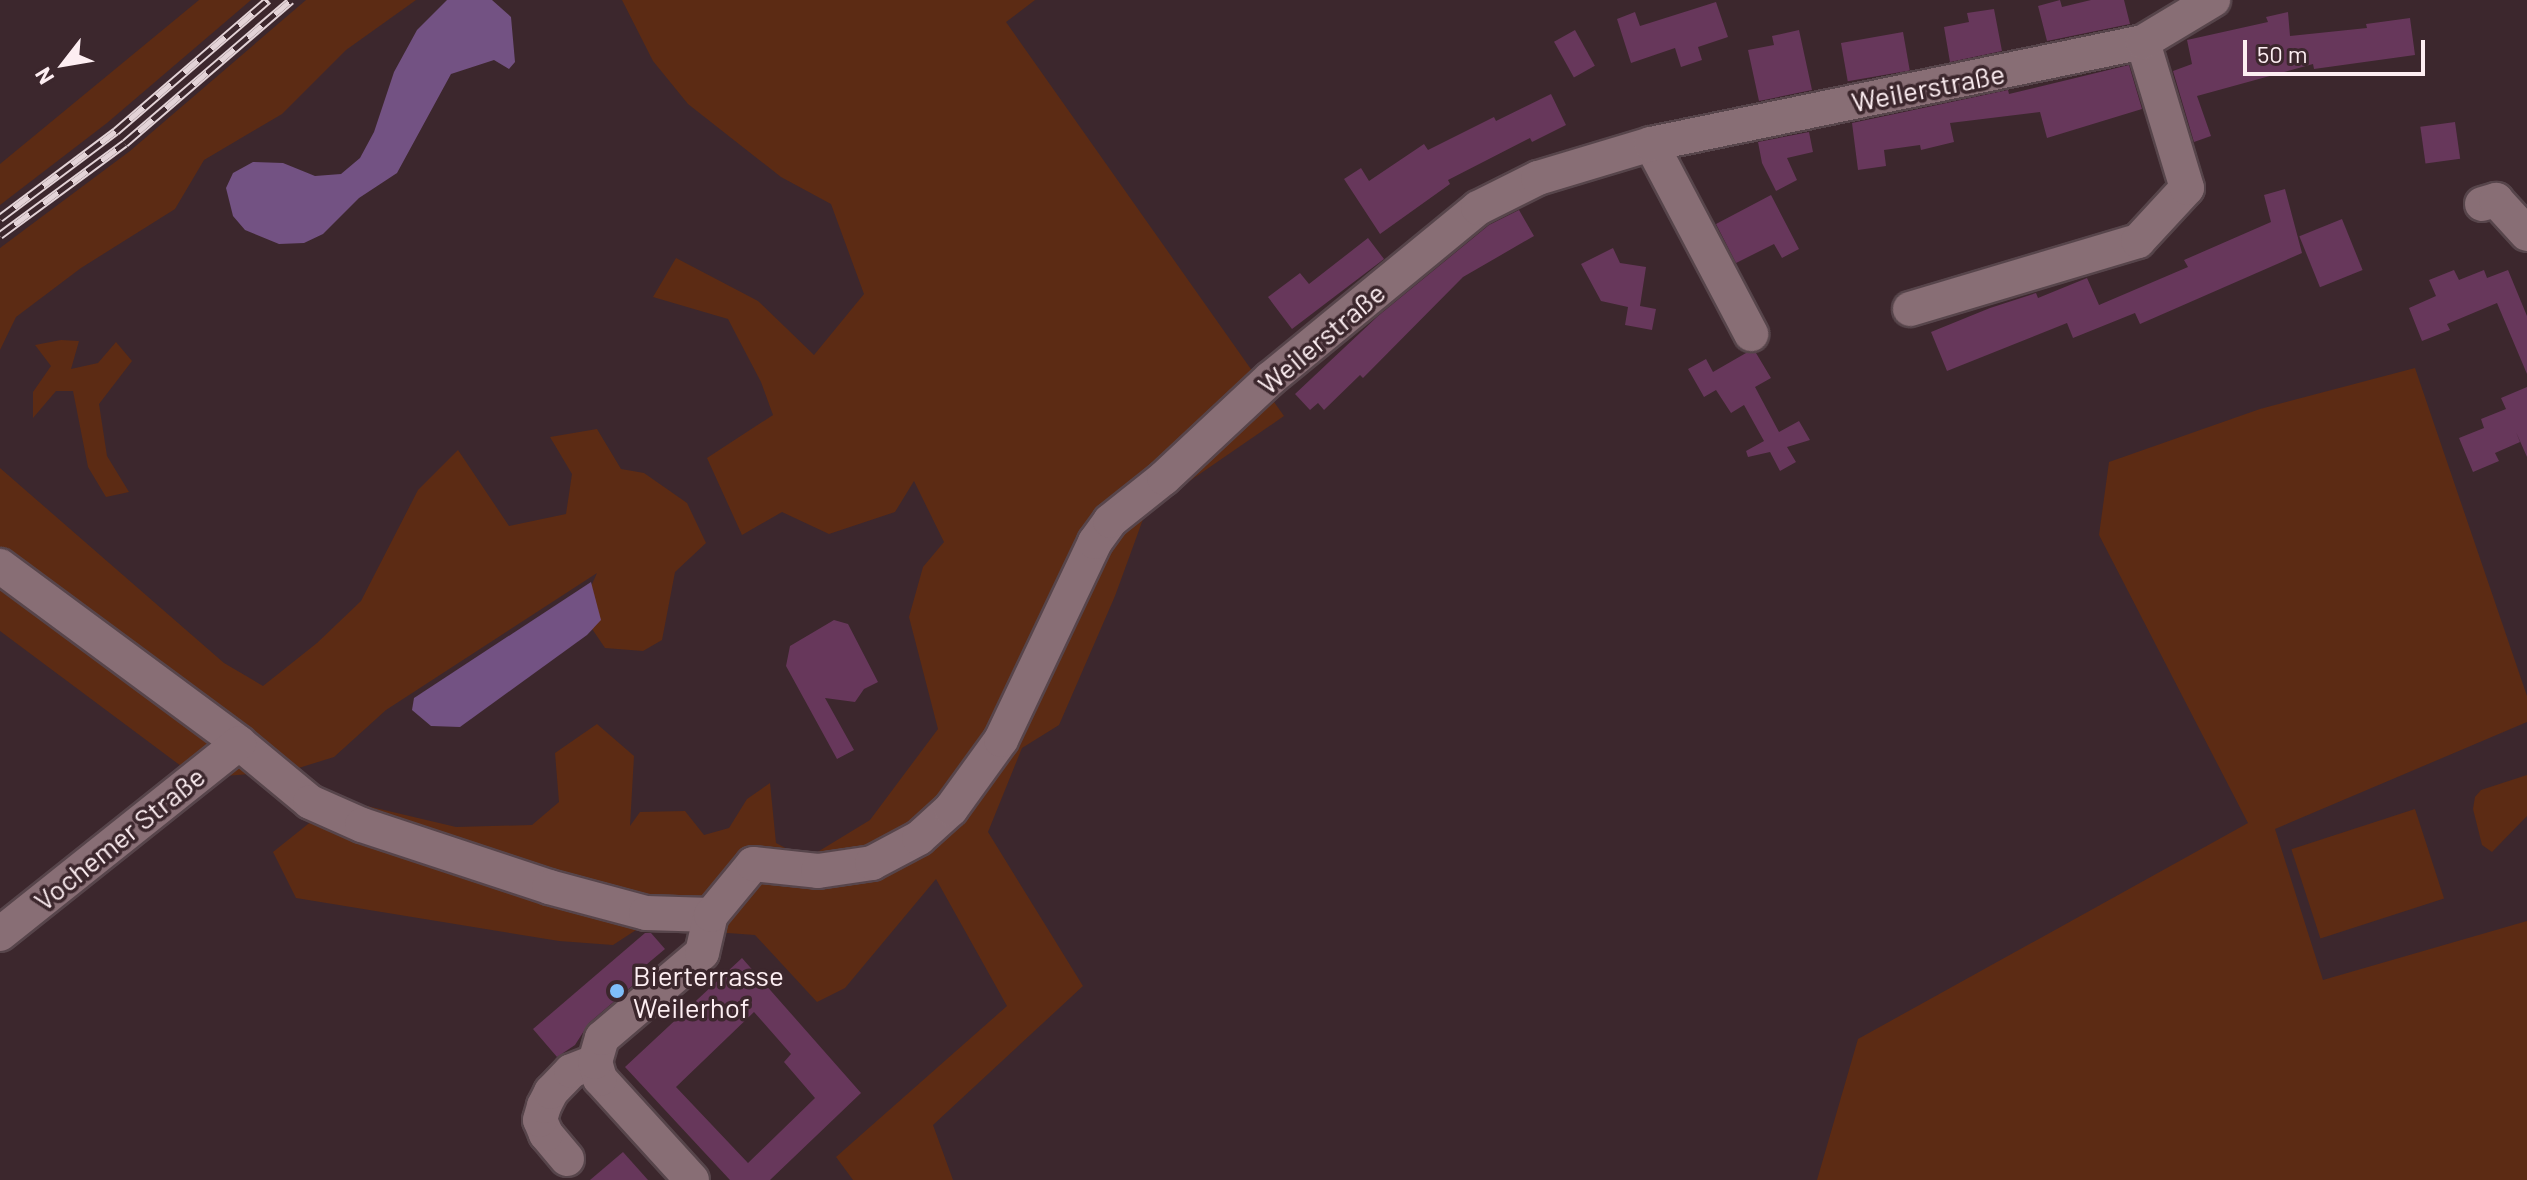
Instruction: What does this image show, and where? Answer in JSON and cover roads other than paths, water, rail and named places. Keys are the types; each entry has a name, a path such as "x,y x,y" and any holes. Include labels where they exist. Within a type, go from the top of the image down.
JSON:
{"street":[{"name":"Weilerstraße","path":"711,915 753,864 818,871 872,863 919,838 951,809 1001,740 1102,531 1271,378 1478,208 1538,178 1651,144 2143,42 2201,3"},
{"path":"1910,309 2138,241 2187,188 2143,42"},
{"path":"1651,144 1751,334"},
{"path":"2482,204 2496,200 2527,234"},
{"path":"0,566 239,743 310,802 362,825 549,887 646,913 711,915 702,953 602,1038 595,1062 600,1079 692,1180"},
{"name":"Vochemer Straße","path":"0,934 239,743"},
{"path":"567,1159 546,1134 540,1120 544,1106 551,1092 571,1071 595,1062"}],"railway":[{"path":"0,218 116,131 268,0"},
{"path":"0,235 125,143 291,0"}],"place":[{"name":"Bierterrasse Weilerhof","path":"617,991"}]}
